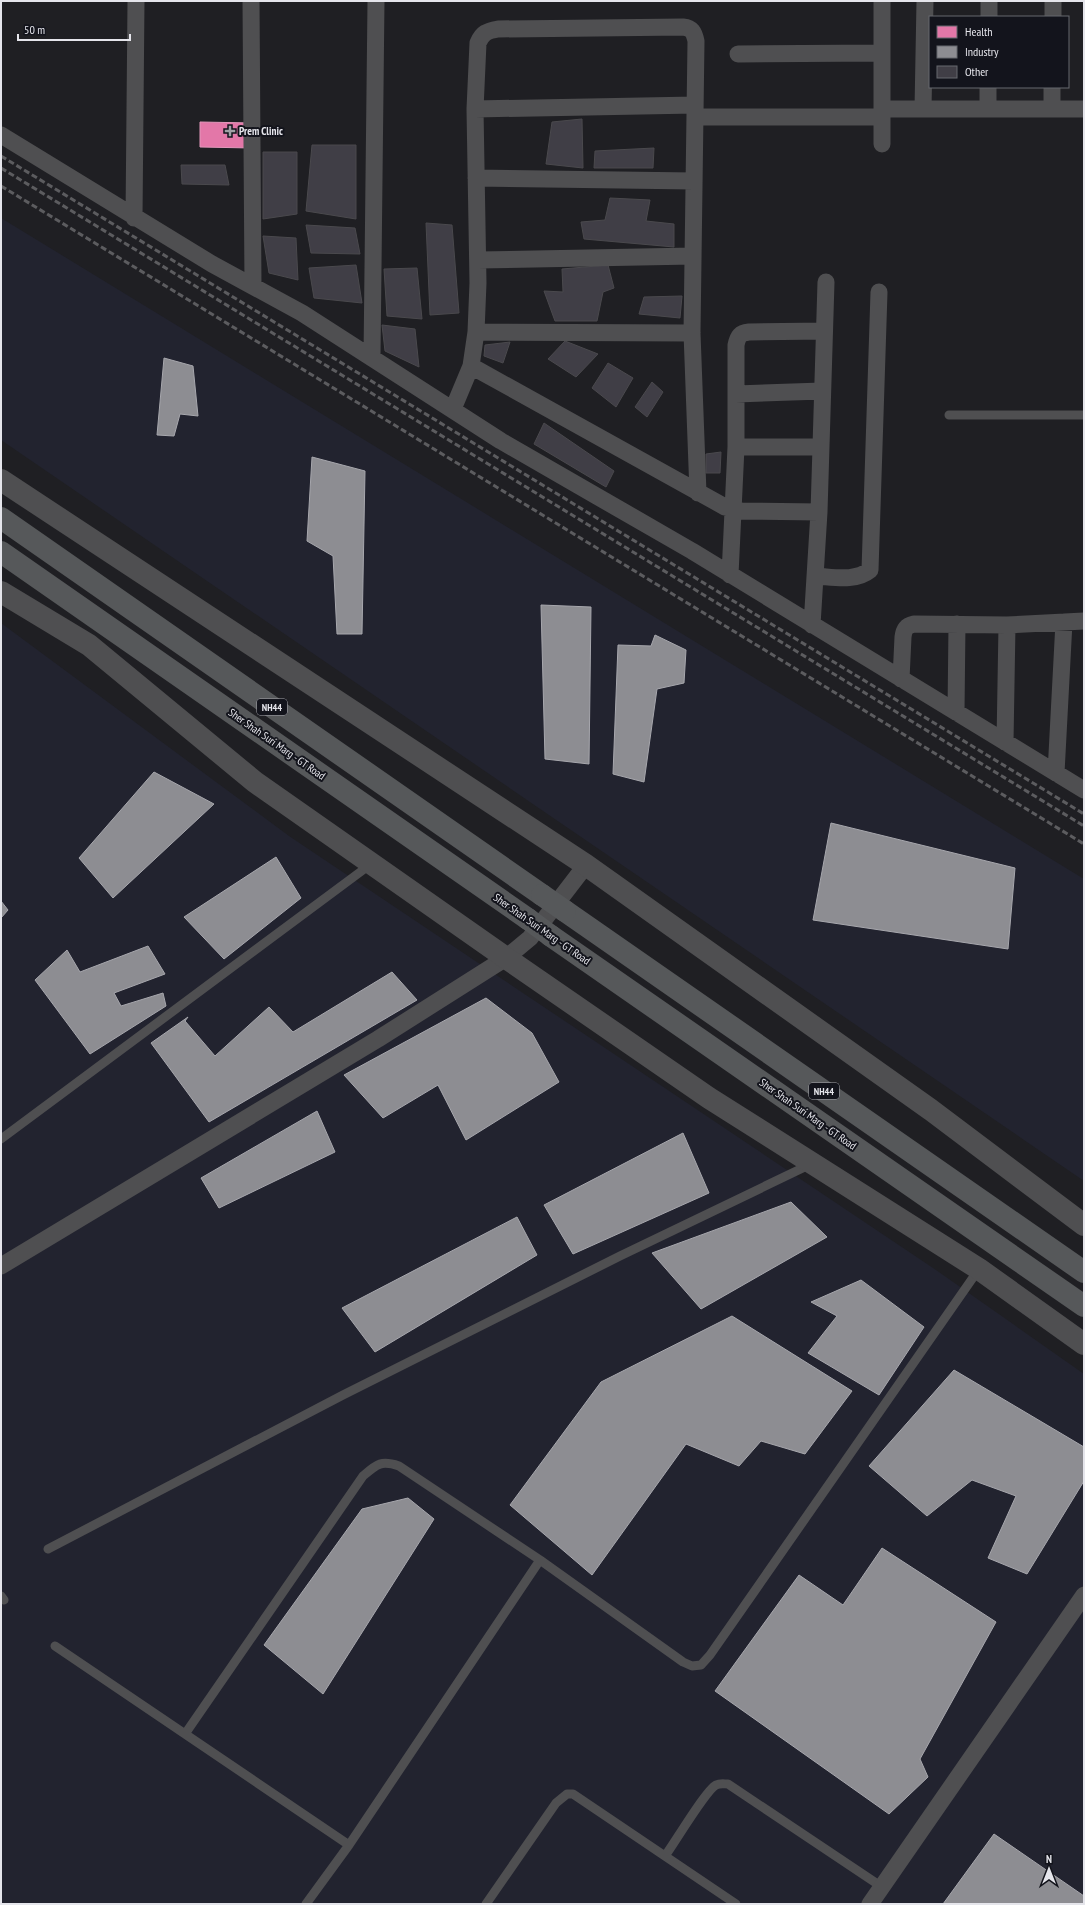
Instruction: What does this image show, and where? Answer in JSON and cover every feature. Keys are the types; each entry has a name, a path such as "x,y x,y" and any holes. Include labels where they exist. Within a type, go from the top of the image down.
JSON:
{"highway":[{"name":"NH44","path":"1,518 1084,1272"},
{"name":"Sher Shah Suri Marg - GT Road","path":"1,552 1084,1306"}],"street":[{"path":"134,218 136,1"},
{"path":"251,1 253,286"},
{"path":"372,357 376,1"},
{"path":"882,1 882,144"},
{"path":"923,109 924,1"},
{"path":"989,1 989,16"},
{"path":"1053,1 1053,16"},
{"path":"452,409 471,366 476,332 478,260 475,109 478,43 484,33 498,29 682,26 690,28 694,33 696,41 692,333 698,492"},
{"path":"738,54 882,53"},
{"path":"988,88 988,109"},
{"path":"1052,88 1052,109"},
{"path":"475,109 882,113 923,109 1084,109"},
{"path":"1,135 134,218 302,313 501,441 730,575 1084,790"},
{"path":"476,178 694,180"},
{"path":"478,260 693,256"},
{"path":"812,625 819,512 826,282"},
{"path":"815,576 856,577 864,575 870,570 879,292"},
{"path":"730,575 736,447 736,345 738,336 742,332 824,331"},
{"path":"476,332 692,333"},
{"path":"471,366 733,510 819,512"},
{"path":"736,394 822,391"},
{"path":"736,447 821,447"},
{"path":"1,480 586,865 931,1110 1084,1225"},
{"path":"1,592 89,645 256,782 506,958 709,1098 979,1269 1084,1344"},
{"path":"901,678 903,637 904,630 907,626 957,624 1007,625 1084,621"},
{"path":"1056,773 1064,622"},
{"path":"956,712 957,624"},
{"path":"1004,742 1007,625"},
{"path":"1,1266 378,1039 506,958 530,938 586,865"},
{"path":"870,1904 1084,1595"}],"lane":[{"path":"949,415 1084,415"},
{"path":"1,1139 371,864"},
{"path":"48,1549 350,1391 620,1256 812,1163"},
{"path":"185,1734 363,1476 375,1466 386,1462 399,1466 540,1560 682,1662 692,1666 701,1665 710,1656 979,1269"},
{"path":"306,1904 348,1845 540,1560"},
{"path":"55,1646 348,1845"},
{"path":"665,1856 707,1794 717,1784 722,1783 728,1784 882,1887"},
{"path":"486,1904 556,1803 567,1794 573,1794 736,1904"}],"shaded area":[{"path":"1,218 1084,879 1084,1181 1,440"},
{"path":"1,623 289,836 936,1270 1084,1374 1084,1904 1,1904"}],"building: Health":[{"path":"200,122 253,123 252,148 200,147"}],"building: Industry":[{"path":"164,358 193,366 198,416 180,414 174,436 157,435"},
{"path":"312,457 365,471 362,634 337,634 333,556 307,541"},
{"path":"541,605 591,607 589,764 545,759"},
{"path":"655,635 686,650 684,683 657,689 644,782 613,774 618,645 651,646"},
{"path":"154,772 214,804 113,898 79,858"},
{"path":"831,823 1015,868 1008,949 813,920"},
{"path":"276,857 301,898 224,959 184,917"},
{"path":"1,901 8,910 1,918"},
{"path":"148,946 165,974 114,993 121,1006 163,993 166,1006 90,1054 35,980 67,950 80,972"},
{"path":"392,972 417,1000 209,1122 151,1043 188,1017 185,1021 215,1056 269,1007 293,1032"},
{"path":"486,998 532,1033 559,1082 466,1140 438,1085 383,1118 344,1075"},
{"path":"317,1111 335,1152 219,1208 201,1178"},
{"path":"683,1133 709,1193 573,1254 544,1205"},
{"path":"791,1202 827,1237 701,1309 652,1253"},
{"path":"517,1217 537,1255 375,1352 342,1308"},
{"path":"861,1280 924,1327 879,1395 808,1353 837,1316 811,1302"},
{"path":"732,1316 852,1391 805,1454 761,1441 739,1466 686,1444 592,1575 510,1505 601,1382"},
{"path":"954,1370 1084,1447 1084,1481 1027,1574 988,1558 1016,1496 972,1480 927,1516 869,1466"},
{"path":"408,1498 434,1519 323,1694 264,1645 362,1509"},
{"path":"882,1548 996,1622 920,1759 928,1777 889,1814 715,1691 799,1575 843,1605"},
{"path":"994,1834 1084,1896 1084,1904 943,1904"}],"building: Other":[{"path":"582,119 583,168 546,164 552,122"},
{"path":"312,145 356,145 356,219 306,211"},
{"path":"654,148 653,168 594,168 595,151"},
{"path":"263,152 297,152 297,214 263,219"},
{"path":"181,165 225,165 229,185 182,184"},
{"path":"610,198 650,200 646,221 674,224 674,247 584,239 581,222 605,220"},
{"path":"426,223 452,225 459,313 430,315"},
{"path":"306,225 355,228 360,254 311,253"},
{"path":"263,236 296,238 298,280 269,273"},
{"path":"356,265 362,303 314,298 309,268"},
{"path":"608,265 614,288 603,292 597,321 555,321 544,291 563,292 562,269"},
{"path":"417,268 422,319 387,316 384,269"},
{"path":"682,296 680,318 639,314 644,297"},
{"path":"382,325 415,329 419,367 385,351"},
{"path":"565,341 598,354 576,377 548,359"},
{"path":"510,342 503,363 484,356 485,345"},
{"path":"608,363 633,378 616,407 592,388"},
{"path":"652,382 663,392 647,417 635,407"},
{"path":"544,423 614,471 606,487 534,444"},
{"path":"721,452 720,473 706,473 706,454"}],"railway":[{"path":"1,156 1084,814"},
{"path":"1,168 1084,826"},
{"path":"1,186 1084,844"}],"place":[{"name":"Prem Clinic","path":"230,131"}]}
